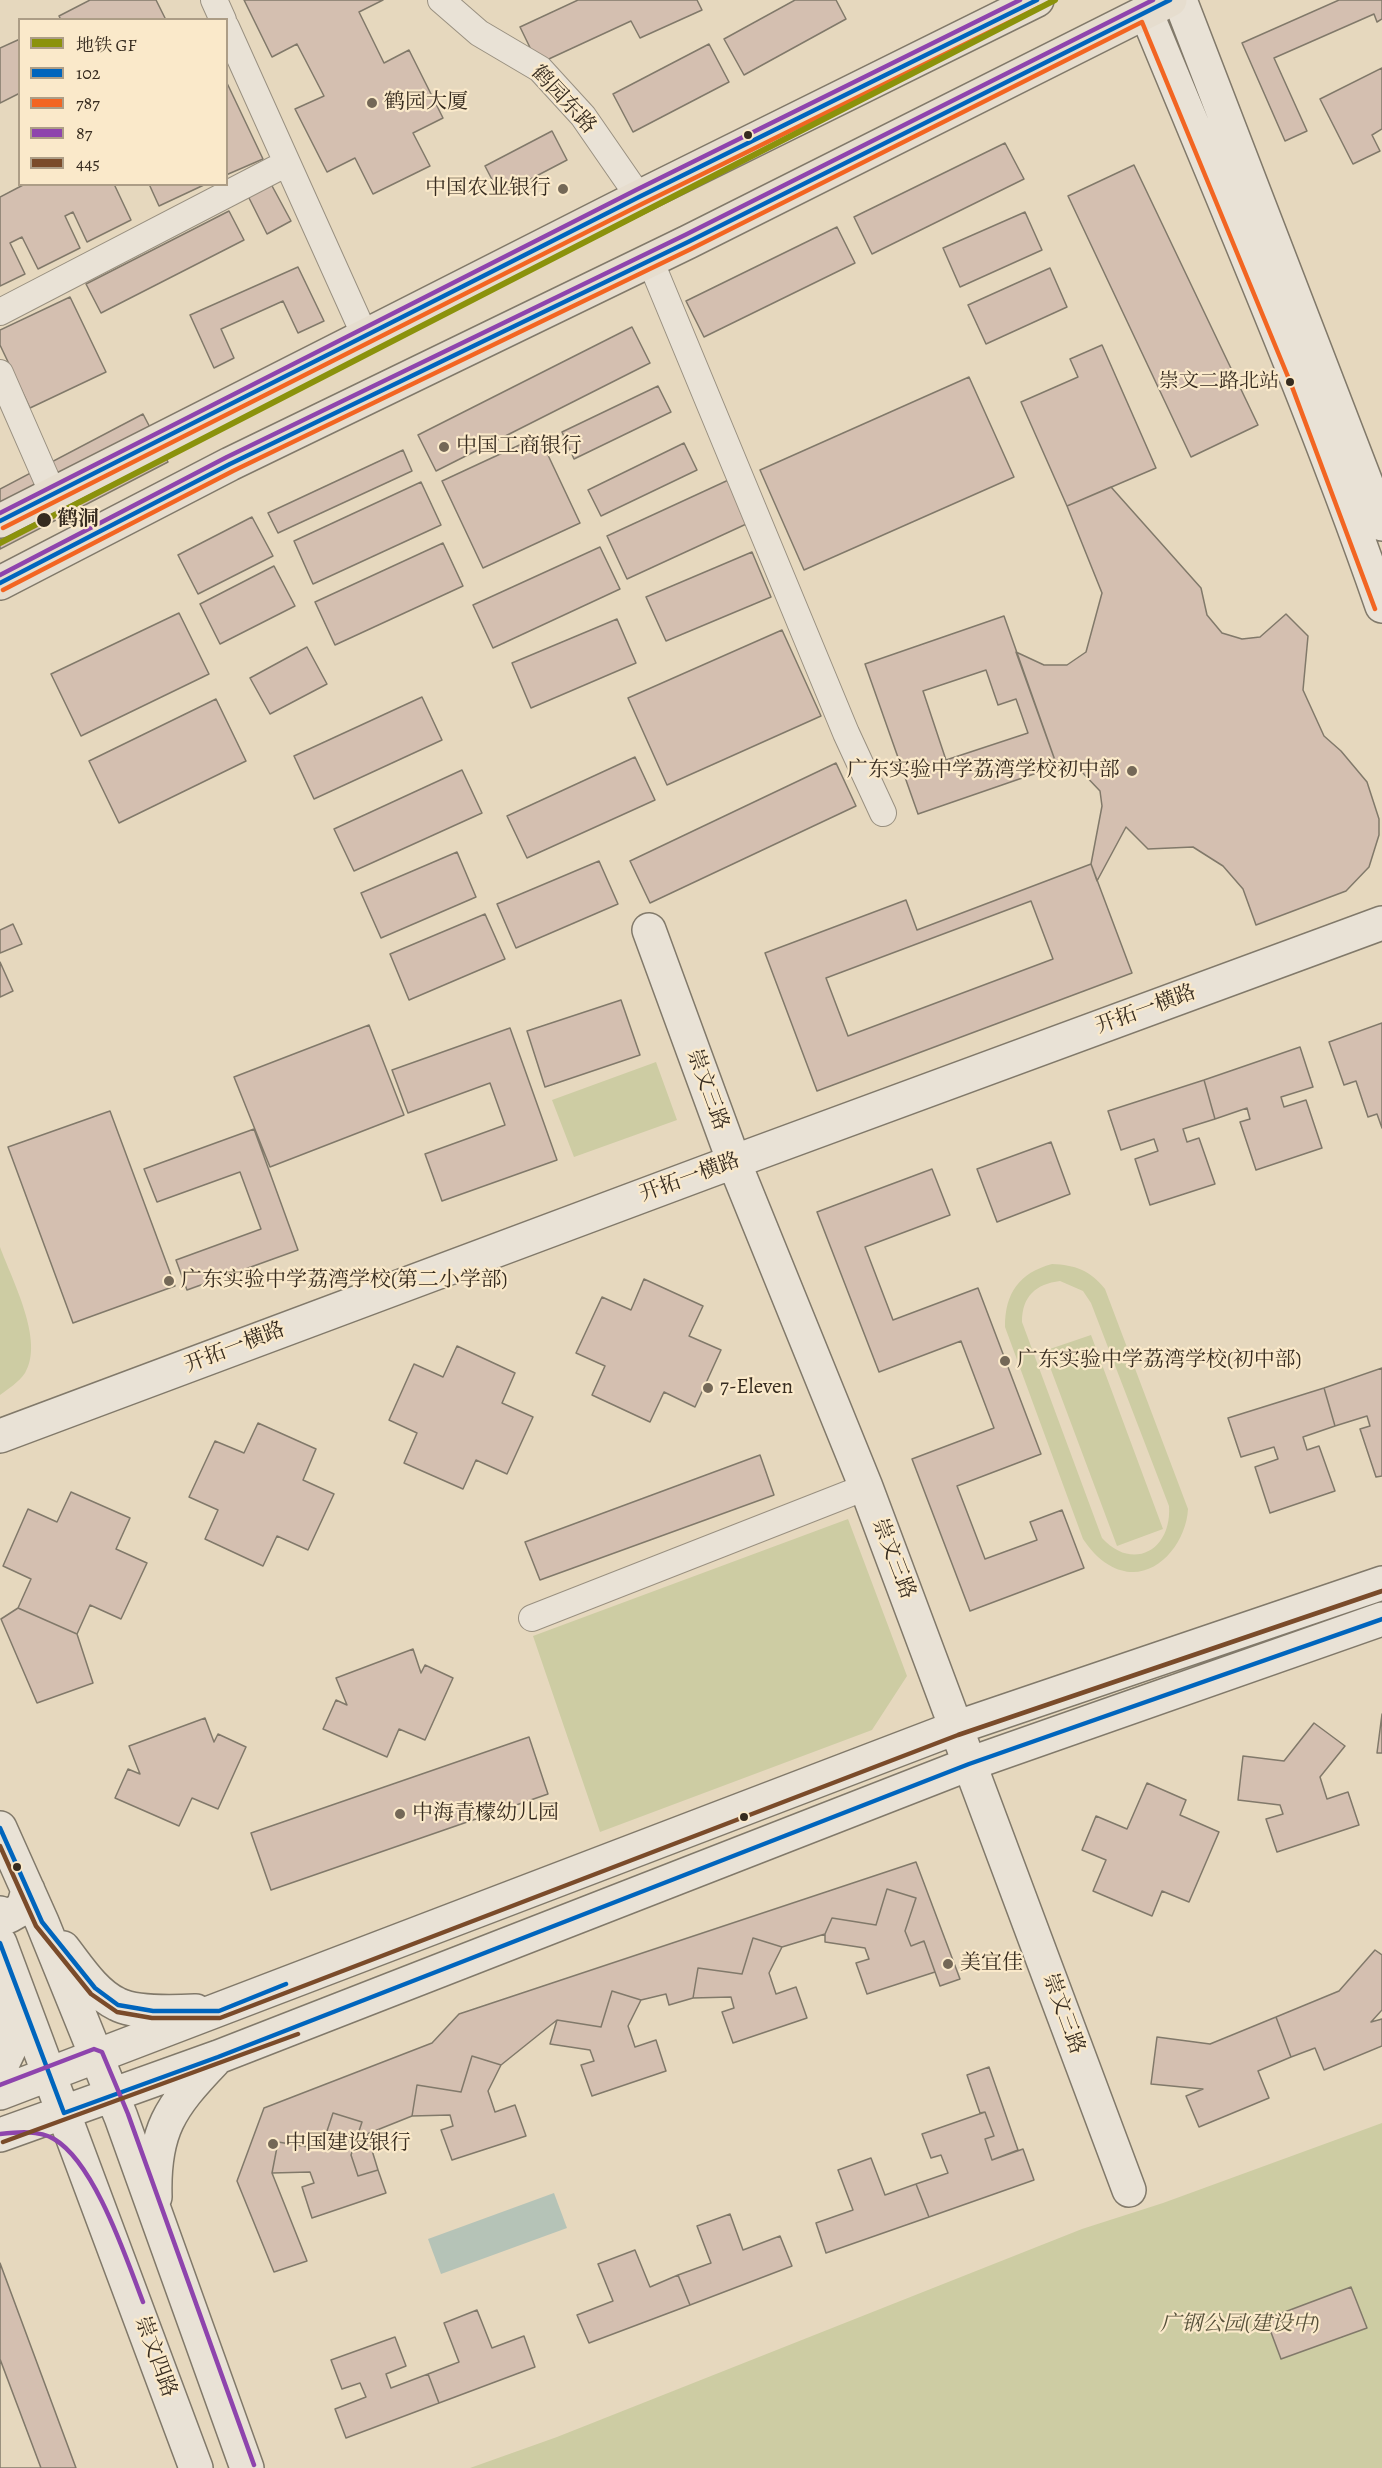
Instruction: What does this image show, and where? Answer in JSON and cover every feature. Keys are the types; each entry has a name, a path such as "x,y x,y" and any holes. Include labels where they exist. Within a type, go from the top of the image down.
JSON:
{"main road":[{"path":"0,521 639,197 1037,0"},
{"path":"1180,0 1382,524"},
{"path":"0,583 230,464 650,260 1158,6 1271,311 1352,519 1382,606"},
{"name":"开拓一横路","path":"0,1436 1382,923"},
{"name":"崇文三路","path":"649,930 734,1162 866,1487 1129,2190"},
{"path":"0,2093 955,1728 1382,1583"},
{"path":"0,2135 218,2057 969,1764 1382,1619"},
{"path":"0,1828 42,1922 112,2096 247,2468"},
{"path":"0,1913 9,1916 23,1908 28,1890"},
{"path":"42,1922 95,1988 118,2005 153,2011 219,2011"},
{"path":"0,2069 9,2050 5,1957"},
{"name":"崇文四路","path":"5,1957 196,2468"},
{"path":"300,1979 291,1999 298,2013 312,2020"},
{"path":"156,2220 157,2152 168,2115 190,2086 218,2057"},
{"path":"0,2142 13,2140 51,2145 72,2167 110,2236"},
{"path":"123,2271 132,2253 151,2247 169,2255"}],"street":[{"path":"214,0 222,18"},
{"name":"鹤园东路","path":"441,0 479,33 540,69 583,116 639,197"},
{"path":"228,31 365,336"},
{"path":"0,312 287,163"},
{"path":"650,260 828,690 883,813"},
{"path":"0,373 53,494"},
{"path":"532,1618 866,1487"}],"green space":[{"path":"656,1062 677,1120 574,1157 552,1100"},
{"path":"0,1247 24,1310 31,1344 30,1360 25,1373 0,1395"},
{"path":"1052,1264 1075,1267 1094,1277 1105,1289 1188,1509 1186,1523 1173,1550 1151,1568 1138,1572 1124,1571 1109,1565 1094,1553 1083,1539 1005,1327 1011,1294 1023,1279","holes":["1060,1281 1083,1291 1091,1303 1169,1506 1164,1534 1148,1551 1138,1554 1126,1554 1102,1538 1022,1322 1028,1298 1037,1288"]},
{"path":"1091,1335 1163,1529 1117,1546 1044,1351"},
{"path":"848,1519 907,1676 872,1730 600,1832 533,1636"},
{"name":"广钢公园(建设中)","path":"1382,2123 1382,2468 470,2468 557,2437 1082,2229 1163,2203"}],"shaded area":[{"path":"554,2193 567,2228 441,2274 428,2239"}],"building":[{"path":"90,0 156,0 165,18 60,18 59,16"},
{"name":"鹤园大厦","path":"244,0 383,0 359,12 384,63 409,50 443,118 413,133 430,166 373,194 355,158 327,172 295,109 324,96 297,44 272,57"},
{"path":"578,0 697,0 702,10 640,38 631,21 538,64 520,27"},
{"path":"795,0 836,0 846,19 744,75 724,39"},
{"path":"1339,0 1382,0 1382,19 1377,22 1374,14 1274,58 1307,131 1285,141 1242,43"},
{"path":"18,40 18,94 0,103 0,48"},
{"path":"709,44 729,82 633,132 613,94"},
{"path":"1382,68 1382,129 1372,135 1380,151 1353,164 1320,99"},
{"path":"228,85 263,159 228,174"},
{"path":"552,131 567,160 500,195 485,166"},
{"path":"1005,143 1024,179 872,254 854,217"},
{"path":"1134,165 1258,425 1191,457 1068,196"},
{"path":"271,184 291,221 267,234 248,196"},
{"path":"21,186 115,186 131,220 87,242 73,212 65,216 80,248 38,269 22,237 10,243 25,274 0,286 0,197"},
{"path":"150,186 202,186 159,206"},
{"path":"229,211 244,240 101,313 86,284"},
{"path":"1025,212 1042,250 960,287 943,248"},
{"path":"837,227 855,263 704,337 686,301"},
{"path":"298,267 324,321 298,333 283,301 221,329 234,358 214,368 190,315"},
{"path":"1050,268 1067,307 986,344 968,305"},
{"path":"70,297 106,372 30,408 0,345 0,330"},
{"path":"632,327 650,363 436,471 418,435"},
{"path":"1102,345 1156,468 1067,506 1021,402 1078,377 1070,359"},
{"path":"969,377 1014,477 804,570 760,470"},
{"path":"658,386 671,412 574,459 562,432"},
{"name":"鹤洞","path":"143,414 168,462 0,549 0,489"},
{"path":"539,436 580,523 483,568 442,481"},
{"path":"684,443 697,470 601,516 588,490"},
{"path":"403,450 412,471 278,533 268,513"},
{"path":"735,477 755,520 627,579 607,536"},
{"path":"421,482 441,525 313,584 294,541"},
{"path":"1111,487 1201,588 1207,615 1222,633 1242,639 1260,637 1286,614 1308,636 1303,690 1324,736 1341,751 1367,782 1379,819 1379,835 1369,867 1346,891 1256,925 1243,889 1223,866 1193,847 1148,849 1126,827 1097,881 1091,864 1102,806 1100,791 1081,771 1057,766 1016,652 1044,665 1067,665 1086,652 1102,593 1067,506"},
{"path":"252,517 273,556 198,594 178,555"},
{"path":"443,543 463,586 335,645 315,602"},
{"path":"600,547 620,589 493,648 473,605"},
{"path":"752,552 771,597 666,641 646,597"},
{"path":"274,566 295,606 220,644 200,604"},
{"path":"179,613 209,674 81,736 51,674"},
{"path":"1004,616 1057,766 918,814 865,664","holes":["986,670 998,705 1016,699 1028,733 946,760 923,691"]},
{"path":"617,619 636,663 531,708 512,663"},
{"path":"782,630 821,716 667,785 628,698"},
{"path":"307,647 327,684 270,714 250,678"},
{"path":"422,697 442,740 314,799 294,756"},
{"path":"216,699 246,761 119,823 89,761"},
{"path":"635,757 655,800 527,858 507,816"},
{"path":"836,763 856,806 650,903 630,861"},
{"path":"462,770 482,813 354,871 334,829"},
{"path":"457,852 476,897 381,938 361,893"},
{"path":"599,861 618,904 516,948 497,904"},
{"path":"1091,864 1132,973 817,1091 765,953 906,900 917,930","holes":["1031,901 1053,959 848,1036 826,978"]},
{"path":"485,914 505,959 409,1000 390,954"},
{"path":"13,924 22,944 0,953 0,930"},
{"path":"0,962 13,991 0,997"},
{"path":"621,1000 640,1055 545,1087 527,1031"},
{"path":"1382,1023 1382,1128 1377,1114 1368,1117 1356,1081 1344,1085 1329,1042"},
{"path":"369,1025 404,1115 270,1167 234,1077"},
{"path":"510,1028 557,1160 442,1201 425,1154 505,1125 490,1083 408,1113 392,1070"},
{"path":"1300,1047 1313,1087 1281,1097 1284,1107 1306,1100 1322,1148 1256,1170 1240,1122 1250,1119 1247,1108 1215,1119 1204,1080"},
{"path":"1204,1080 1215,1119 1183,1129 1187,1142 1199,1138 1215,1184 1150,1205 1135,1159 1158,1151 1154,1139 1121,1150 1108,1111"},
{"path":"110,1111 175,1286 73,1323 8,1147"},
{"path":"254,1129 298,1250 187,1290 176,1260 261,1229 240,1172 157,1202 144,1169"},
{"path":"1051,1142 1070,1194 997,1222 977,1169"},
{"path":"932,1169 950,1215 865,1247 893,1320 978,1288 1041,1454 957,1486 985,1559 1037,1540 1030,1522 1062,1510 1084,1568 970,1611 912,1459 994,1428 961,1341 879,1372 817,1212"},
{"path":"644,1279 703,1306 689,1336 721,1350 695,1407 664,1392 650,1422 592,1395 605,1366 576,1353 602,1297 631,1310"},
{"path":"457,1346 515,1373 502,1403 533,1417 507,1474 476,1460 463,1489 404,1463 417,1433 389,1420 414,1364 443,1377"},
{"path":"1382,1368 1382,1476 1376,1477 1360,1429 1370,1426 1367,1416 1335,1426 1324,1388"},
{"path":"1324,1388 1335,1426 1303,1437 1307,1450 1319,1446 1335,1491 1270,1513 1255,1467 1278,1459 1274,1447 1241,1457 1228,1418"},
{"path":"258,1423 316,1449 303,1480 334,1494 308,1550 277,1536 263,1566 205,1539 218,1510 189,1497 215,1441 244,1453"},
{"path":"760,1455 774,1495 540,1580 525,1542"},
{"path":"71,1492 130,1518 116,1549 147,1563 121,1619 90,1605 77,1634 18,1608 31,1579 3,1566 28,1509 57,1522"},
{"path":"18,1608 77,1634 93,1683 37,1703 1,1619"},
{"path":"413,1649 421,1673 425,1665 453,1678 425,1740 399,1729 387,1757 323,1729 336,1700 347,1705 336,1678"},
{"path":"1382,1714 1382,1753 1377,1753"},
{"path":"205,1718 214,1742 218,1734 246,1747 218,1809 192,1798 179,1826 115,1798 128,1769 140,1774 129,1746"},
{"path":"1314,1723 1345,1746 1320,1777 1327,1799 1348,1792 1359,1825 1277,1852 1266,1819 1283,1814 1280,1805 1238,1800 1243,1756 1284,1761"},
{"name":"中海青檬幼儿园","path":"529,1737 548,1794 271,1890 251,1833"},
{"path":"1147,1783 1186,1800 1180,1815 1219,1832 1189,1902 1162,1891 1152,1916 1093,1891 1106,1860 1082,1850 1096,1816 1127,1829"},
{"path":"916,1862 960,1979 940,1986 924,1941 911,1946 905,1931 916,1898 887,1889 876,1925 832,1918 825,1934 782,1947 753,1938 742,1974 698,1968 693,1998 669,2005 666,1994 641,2000 612,1991 601,2027 557,2020 501,2065 472,2056 461,2092 417,2085 412,2116 367,2134 378,2170 358,2176 351,2155 362,2122 333,2113 321,2149 278,2142 272,2173 307,2261 274,2272 237,2181 264,2108 432,2043 459,2014"},
{"path":"887,1889 916,1898 905,1931 911,1946 924,1941 935,1972 867,1994 856,1963 869,1959 865,1948 825,1942 825,1934 832,1918 876,1925"},
{"path":"753,1938 782,1947 769,1973 776,1994 796,1987 807,2018 733,2043 722,2012 734,2008 731,1997 693,1998 698,1968 742,1974"},
{"path":"1375,1950 1382,1955 1382,2010 1371,2022 1382,2019 1382,2046 1324,2070 1315,2048 1291,2057 1276,2017 1339,1991"},
{"path":"612,1991 641,2000 628,2026 635,2047 656,2040 666,2071 592,2096 581,2065 594,2061 590,2050 550,2044 557,2020 601,2027"},
{"path":"1276,2017 1291,2057 1258,2071 1269,2098 1199,2127 1186,2096 1203,2089 1151,2084 1157,2037 1210,2044"},
{"path":"472,2056 501,2065 488,2091 495,2112 515,2105 526,2136 452,2160 441,2130 453,2126 450,2115 412,2116 417,2085 461,2092"},
{"path":"989,2067 1018,2150 992,2160 985,2139 994,2136 985,2112 980,2113 967,2075"},
{"path":"985,2112 994,2136 985,2139 992,2160 1023,2149 1034,2180 929,2217 916,2184 948,2173 941,2155 931,2158 922,2134"},
{"path":"333,2113 362,2122 351,2155 358,2176 378,2170 386,2193 312,2218 302,2187 314,2183 310,2172 272,2173 278,2142 321,2149"},
{"path":"871,2158 885,2195 916,2184 929,2217 826,2253 816,2223 853,2210 838,2170"},
{"path":"730,2214 743,2250 780,2236 792,2266 690,2305 678,2275 711,2263 697,2226"},
{"path":"635,2250 650,2287 678,2275 690,2305 589,2343 577,2315 613,2301 598,2264"},
{"path":"0,2263 76,2468 0,2468"},
{"path":"1351,2287 1367,2328 1281,2359 1266,2319"},
{"path":"477,2310 492,2348 524,2336 535,2367 439,2403 428,2374 459,2362 444,2323"},
{"path":"395,2337 406,2366 386,2374 391,2388 428,2374 439,2403 346,2438 335,2409 366,2397 360,2383 342,2389 331,2360"},
{"path":"0,2359 41,2468 0,2468"}],"metro line":[{"name":"GF","path":"0,543 1055,0"}],"transit line":[{"name":"87","path":"0,513 636,190 1020,0"},
{"name":"102","path":"0,521 639,197 1037,0"},
{"name":"87","path":"0,575 227,457 685,235 1153,0"},
{"name":"102","path":"0,583 230,464 688,242 1170,0"},
{"name":"787","path":"3,528 642,204 1040,7"},
{"name":"787","path":"3,590 233,471 691,249 1142,22 1291,384 1375,609"},
{"name":"445","path":"0,1846 36,1926 91,1994 117,2012 152,2018 220,2018 958,1735 1382,1591"},
{"name":"102","path":"0,1943 64,2113 218,2057 969,1764 1382,1619"},
{"name":"102","path":"0,1828 42,1922 95,1988 118,2005 153,2011 219,2011 286,1984"},
{"name":"445","path":"3,2142 298,2034"},
{"name":"87","path":"0,2085 94,2049 102,2052 128,2114 254,2465"},
{"name":"87","path":"0,2134 21,2132 42,2134 54,2139 69,2151 83,2168 108,2213 143,2302"}],"place":[{"name":"鹤园大厦","path":"372,103"},
{"name":"中国农业银行","path":"563,189"},
{"name":"崇文二路北站","path":"1290,382"},
{"name":"中国工商银行","path":"444,447"},
{"name":"鹤洞","path":"44,520"},
{"name":"广东实验中学荔湾学校初中部","path":"1132,771"},
{"name":"广东实验中学荔湾学校(第二小学部)","path":"169,1281"},
{"name":"广东实验中学荔湾学校(初中部)","path":"1005,1361"},
{"name":"7-Eleven","path":"708,1388"},
{"name":"中海青檬幼儿园","path":"400,1814"},
{"name":"美宜佳","path":"948,1964"},
{"name":"中国建设银行","path":"273,2144"}]}
